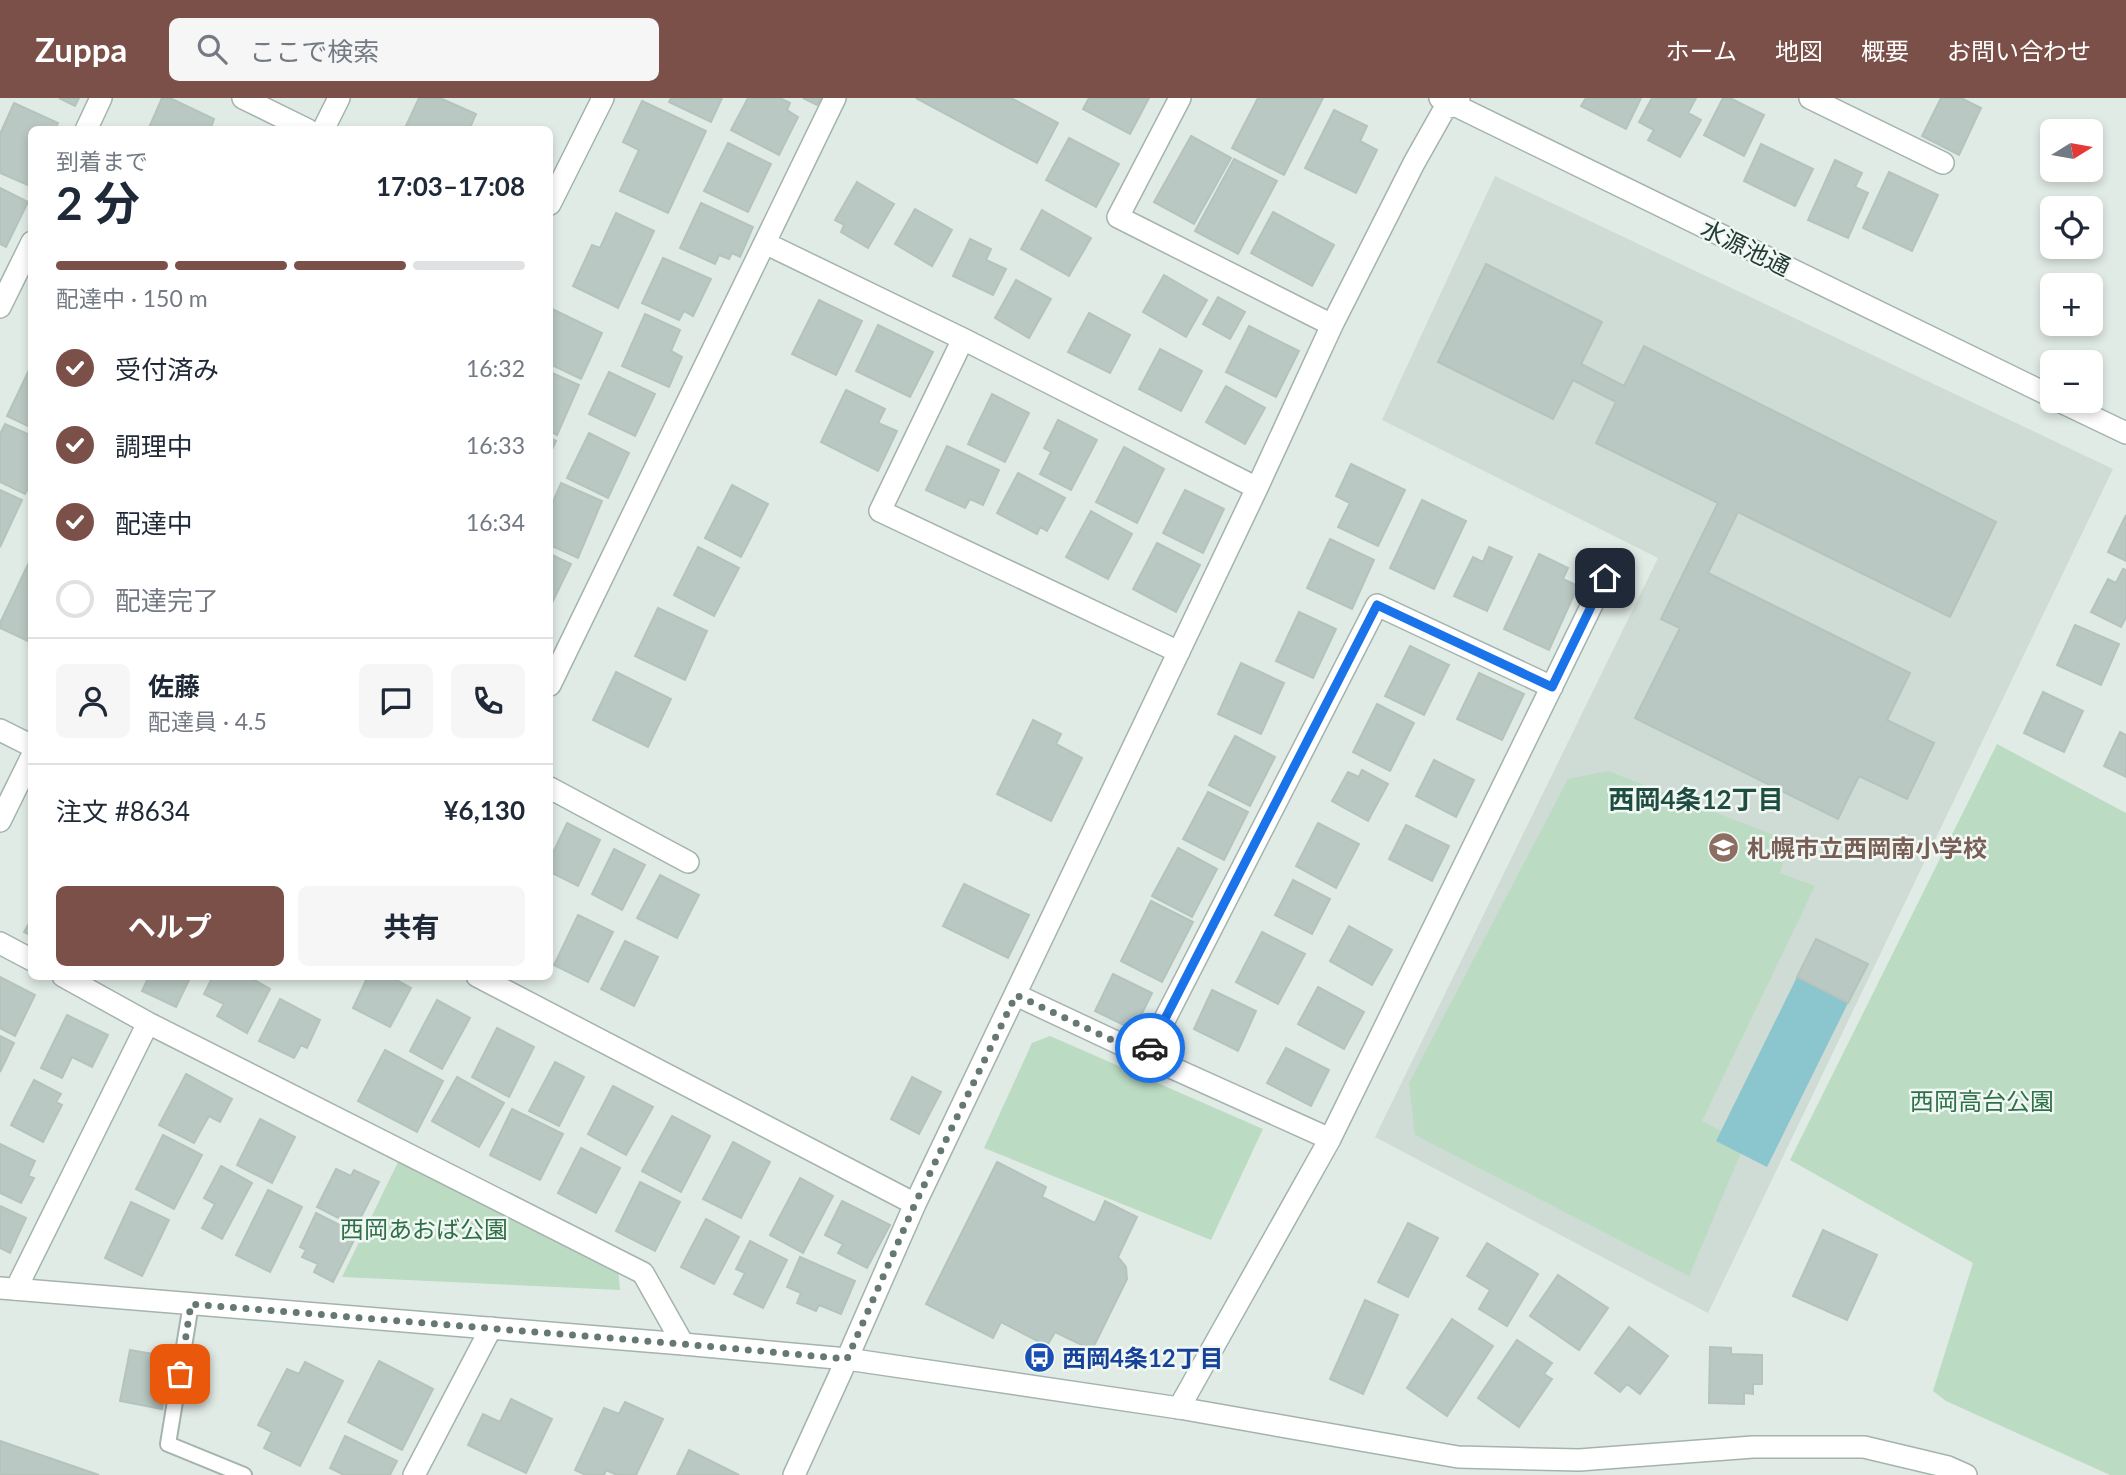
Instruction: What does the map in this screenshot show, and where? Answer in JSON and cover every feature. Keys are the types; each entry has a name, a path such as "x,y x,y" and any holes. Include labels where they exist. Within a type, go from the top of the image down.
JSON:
{"street":[{"path":"88,126 101,98"},
{"path":"243,98 299,126"},
{"path":"325,126 339,98"},
{"path":"553,198 603,98"},
{"path":"553,679 835,98"},
{"path":"1180,98 1118,217 1332,326"},
{"path":"1810,98 1943,163"},
{"path":"1849,118 1858,98"},
{"path":"794,1475 915,1204 1332,326 1414,163 1450,101"},
{"name":"水源池通","path":"1450,101 2040,391"},
{"path":"765,243 963,339 1257,488"},
{"path":"0,307 28,250"},
{"path":"963,339 880,511 1179,652"},
{"path":"2084,413 2126,433"},
{"path":"1179,1408 1330,1139 1605,578"},
{"path":"1146,1056 1377,605 1552,687"},
{"path":"0,730 28,743"},
{"path":"0,821 28,749"},
{"path":"553,790 688,863"},
{"path":"0,943 28,958"},
{"path":"70,980 148,1023 643,1273 683,1344"},
{"path":"485,980 915,1204"},
{"path":"1016,995 1330,1139"},
{"path":"148,1023 8,1289 847,1359 1179,1408 1458,1457 1576,1468 1753,1447 1864,1447 1948,1467 1966,1475"},
{"path":"414,1475 491,1328"}],"lane":[{"path":"191,1304 168,1444 244,1475"}],"shaded area":[{"name":"札幌市立西岡南小学校","path":"1495,176 2113,469 1708,1313 1375,1137 1658,558 1382,420"}],"green space":[{"name":"西岡高台公園","path":"1997,744 2126,813 2126,1475 2110,1475 1946,1401 1933,1391 1973,1263 1790,1160"},
{"path":"1608,771 1789,841 1780,873 1815,886 1702,1121 1745,1143 1689,1276 1415,1135 1409,1083 1568,779"},
{"path":"1050,1036 1263,1129 1211,1240 984,1148 1032,1043"},
{"name":"西岡あおば公園","path":"400,1158 618,1268 620,1290 342,1277"}],"water":[{"path":"1797,977 1848,1003 1767,1167 1716,1141"}],"building":[{"path":"59,98 79,98 75,106"},
{"path":"162,98 170,98 214,119 211,126 150,126"},
{"path":"419,98 440,98 476,114 471,126 406,126"},
{"path":"671,98 722,98 711,122 669,102"},
{"path":"748,98 780,98 790,103 787,110 798,117 779,155 731,130"},
{"path":"803,98 821,98 817,105"},
{"path":"916,98 1011,98 1058,123 1037,163"},
{"path":"1089,98 1149,98 1130,134 1083,109"},
{"path":"1258,98 1323,98 1284,175 1232,148"},
{"path":"1586,98 1641,98 1626,129 1581,106"},
{"path":"1652,98 1696,98 1688,113 1701,120 1680,157 1648,140 1654,130 1639,122"},
{"path":"1723,98 1730,98 1764,115 1744,156 1704,135"},
{"path":"1941,98 1961,98 1981,108 1959,155 1922,136"},
{"path":"642,101 706,131 668,213 620,191 639,150 623,142"},
{"path":"14,103 58,123 57,126 28,126 28,185 0,173 0,134"},
{"path":"1334,110 1367,126 1360,141 1377,150 1356,193 1305,168"},
{"path":"1191,136 1231,158 1194,224 1154,202"},
{"path":"1069,138 1119,164 1096,207 1046,180"},
{"path":"728,143 771,164 748,212 704,191"},
{"path":"1761,144 1813,169 1795,206 1744,181"},
{"path":"1234,159 1277,181 1238,254 1195,231"},
{"path":"1835,160 1862,173 1855,187 1868,193 1848,238 1808,220"},
{"path":"1889,172 1938,195 1912,251 1863,228"},
{"path":"857,182 894,204 868,248 841,232 844,225 835,220"},
{"path":"0,188 28,202 6,247 0,244"},
{"path":"701,203 753,227 740,257 732,253 729,259 719,255 715,264 680,248"},
{"path":"915,209 952,230 932,266 895,244"},
{"path":"1042,210 1091,238 1069,276 1021,249"},
{"path":"1273,212 1334,245 1312,286 1251,253"},
{"path":"616,213 654,231 618,308 573,286 592,245 600,248"},
{"path":"970,239 991,249 986,260 1006,269 993,295 953,276"},
{"path":"663,258 711,279 693,316 684,311 679,320 642,303"},
{"path":"1486,264 1602,322 1581,364 1624,386 1644,346 1996,522 1950,617 1738,512 1708,573 1910,673 1887,720 1934,743 1907,799 1859,776 1838,819 1635,718 1680,628 1661,619 1718,503 1596,443 1616,402 1573,380 1553,419 1438,362"},
{"path":"1164,275 1207,300 1186,337 1143,312"},
{"path":"1016,280 1051,299 1029,338 995,318"},
{"path":"1218,297 1245,312 1230,339 1203,324"},
{"path":"819,300 862,321 836,375 792,354"},
{"path":"553,309 602,333 581,379 553,365"},
{"path":"1089,313 1130,335 1110,373 1068,352"},
{"path":"645,314 680,330 671,351 682,357 669,387 622,366"},
{"path":"878,325 933,352 910,397 856,371"},
{"path":"1249,326 1299,351 1276,397 1226,372"},
{"path":"1160,349 1202,371 1181,411 1139,389"},
{"path":"28,372 28,426 7,416"},
{"path":"609,372 655,394 635,436 589,414"},
{"path":"553,373 579,385 557,435 553,433"},
{"path":"1226,386 1265,408 1245,444 1206,422"},
{"path":"846,390 885,409 878,423 897,431 878,471 821,442"},
{"path":"992,394 1029,413 1005,462 968,444"},
{"path":"1058,420 1097,440 1071,490 1040,474 1051,452 1044,448"},
{"path":"5,424 28,434 28,488 25,494 0,482 0,434"},
{"path":"589,433 629,453 608,498 567,478"},
{"path":"947,446 999,470 983,505 970,499 965,508 926,490"},
{"path":"1124,447 1164,469 1137,523 1096,502"},
{"path":"1351,464 1405,490 1378,546 1338,527 1350,503 1336,496"},
{"path":"1018,473 1065,498 1047,531 1040,527 1037,534 997,513"},
{"path":"561,483 602,501 578,558 553,546 553,502"},
{"path":"732,485 768,504 741,557 705,538"},
{"path":"0,490 22,500 0,547"},
{"path":"1185,490 1224,509 1203,553 1163,533"},
{"path":"1422,500 1466,521 1434,589 1390,568"},
{"path":"1091,511 1132,534 1108,579 1066,557"},
{"path":"2126,515 2126,561 2108,552"},
{"path":"1330,539 1374,560 1352,609 1307,588"},
{"path":"1157,543 1200,565 1176,612 1133,589"},
{"path":"698,547 739,568 714,616 674,595"},
{"path":"1489,547 1512,557 1487,611 1454,596 1473,557 1483,562"},
{"path":"1539,554 1568,568 1563,579 1578,586 1549,650 1504,629"},
{"path":"553,555 571,564 553,601"},
{"path":"28,564 28,641 0,628"},
{"path":"2123,569 2126,570 2126,617 2121,627 2091,612 2108,579 2116,583"},
{"path":"658,608 707,631 685,680 635,656"},
{"path":"1299,612 1336,629 1313,678 1276,661"},
{"path":"2075,625 2119,644 2101,685 2057,665"},
{"path":"1410,646 1449,665 1424,715 1385,696"},
{"path":"1241,663 1284,683 1261,734 1218,714"},
{"path":"616,672 671,699 648,747 593,720"},
{"path":"1479,673 1524,694 1502,740 1457,719"},
{"path":"2043,692 2083,711 2064,752 2024,733"},
{"path":"1377,704 1414,723 1390,771 1353,752"},
{"path":"1033,720 1061,734 1056,744 1082,758 1051,821 997,794"},
{"path":"2120,732 2126,735 2126,777 2104,766"},
{"path":"1235,736 1275,757 1250,806 1209,785"},
{"path":"1434,760 1474,780 1456,817 1416,796"},
{"path":"1362,770 1388,784 1368,821 1332,801 1348,772 1359,777"},
{"path":"1208,792 1248,812 1224,860 1183,839"},
{"path":"567,823 600,840 578,886 553,874 553,853"},
{"path":"1318,823 1359,844 1336,888 1296,866"},
{"path":"1406,825 1449,846 1432,881 1389,859"},
{"path":"1178,848 1217,869 1192,917 1152,896"},
{"path":"614,849 645,865 622,910 592,894"},
{"path":"660,875 699,895 677,938 637,918"},
{"path":"1293,880 1330,899 1312,934 1275,915"},
{"path":"964,884 1029,915 1008,958 943,926"},
{"path":"1151,901 1193,922 1162,982 1121,961"},
{"path":"578,915 613,932 588,982 554,965"},
{"path":"1349,926 1392,950 1372,985 1330,961"},
{"path":"1262,932 1305,954 1278,1004 1236,982"},
{"path":"1816,939 1868,964 1848,1003 1797,977"},
{"path":"625,941 658,957 634,1006 601,989"},
{"path":"1113,974 1152,993 1134,1030 1095,1011"},
{"path":"0,977 35,995 15,1036 0,1028"},
{"path":"147,980 189,980 176,1007 142,991"},
{"path":"211,980 254,980 270,989 247,1033 217,1016 224,1004 204,994"},
{"path":"366,980 396,980 411,988 390,1027 353,1008"},
{"path":"1318,987 1364,1012 1344,1049 1298,1024"},
{"path":"1212,990 1256,1011 1238,1051 1194,1029"},
{"path":"280,999 320,1020 307,1048 301,1045 294,1058 259,1041"},
{"path":"437,1000 470,1018 442,1069 410,1051"},
{"path":"67,1015 108,1035 92,1067 72,1057 62,1078 41,1068"},
{"path":"497,1028 534,1047 509,1097 472,1077"},
{"path":"0,1036 14,1043 0,1072"},
{"path":"1286,1048 1329,1070 1311,1106 1267,1083"},
{"path":"385,1050 443,1081 417,1132 358,1101"},
{"path":"555,1062 584,1077 559,1126 529,1111"},
{"path":"186,1074 232,1099 220,1122 209,1116 194,1143 159,1125"},
{"path":"457,1077 504,1103 479,1147 432,1121"},
{"path":"912,1077 941,1092 919,1134 891,1119"},
{"path":"34,1080 61,1094 56,1102 62,1105 43,1142 11,1125"},
{"path":"613,1086 653,1107 626,1155 588,1134"},
{"path":"512,1109 563,1134 540,1180 490,1155"},
{"path":"672,1116 710,1136 681,1192 642,1171"},
{"path":"260,1119 295,1137 272,1183 237,1165"},
{"path":"163,1135 202,1155 174,1209 136,1189"},
{"path":"733,1142 770,1162 741,1218 703,1199"},
{"path":"0,1144 35,1161 28,1176 34,1178 21,1203 0,1193"},
{"path":"581,1148 620,1168 596,1213 558,1193"},
{"path":"997,1162 1046,1187 1042,1197 1095,1223 1105,1201 1137,1217 1118,1257 1126,1267 1127,1279 1092,1350 1055,1332 1047,1346 1001,1322 993,1338 926,1304"},
{"path":"221,1166 252,1183 222,1239 202,1228 215,1204 204,1198"},
{"path":"336,1169 351,1176 354,1170 379,1182 356,1227 317,1207"},
{"path":"800,1178 833,1196 803,1253 770,1235"},
{"path":"640,1182 680,1202 655,1251 616,1231"},
{"path":"268,1190 302,1207 270,1272 236,1255"},
{"path":"842,1201 890,1225 867,1268 838,1253 843,1244 825,1235"},
{"path":"131,1202 169,1220 142,1276 105,1258"},
{"path":"0,1206 26,1218 10,1253 0,1248"},
{"path":"316,1213 357,1234 333,1282 314,1272 318,1264 302,1257 306,1250 300,1247"},
{"path":"706,1219 739,1237 714,1284 681,1267"},
{"path":"1408,1223 1438,1238 1408,1297 1378,1282"},
{"path":"1823,1230 1877,1255 1847,1320 1793,1296"},
{"path":"750,1241 787,1260 763,1308 734,1294 745,1273 736,1269"},
{"path":"1487,1243 1538,1274 1507,1326 1479,1309 1490,1290 1467,1276"},
{"path":"800,1257 855,1281 841,1314 819,1305 816,1311 797,1303 801,1293 787,1287"},
{"path":"1558,1275 1608,1308 1579,1350 1530,1316"},
{"path":"1365,1300 1398,1315 1363,1394 1330,1379"},
{"path":"1452,1319 1493,1346 1447,1416 1407,1388"},
{"path":"1629,1327 1668,1356 1640,1394 1627,1384 1620,1392 1595,1373"},
{"path":"1517,1340 1552,1363 1544,1374 1552,1379 1519,1427 1478,1398"},
{"path":"1710,1347 1731,1348 1731,1354 1762,1355 1762,1384 1753,1384 1753,1394 1744,1393 1744,1404 1709,1403"},
{"path":"130,1350 171,1357 162,1409 120,1401"},
{"path":"379,1361 433,1389 402,1450 348,1422"},
{"path":"305,1362 343,1381 300,1466 264,1448 272,1432 258,1425 287,1369 299,1374"},
{"path":"511,1399 552,1419 526,1473 468,1445 483,1414 500,1422"},
{"path":"625,1402 663,1419 636,1475 617,1475 606,1470 604,1475 586,1475 575,1470 604,1408 619,1414"},
{"path":"345,1436 397,1461 390,1475 344,1475 330,1468"},
{"path":"0,1441 99,1475 0,1475"},
{"path":"689,1450 739,1475 677,1475"}],"way so far":[{"path":"180,1374 191,1304 847,1359 915,1204 1016,995 1146,1056 1150,1048"}],"place":[{"name":"札幌市立西岡南小学校","path":"1724,847"},
{"name":"西岡4条12丁目","path":"1039,1357"}],"district":[{"name":"西岡4条12丁目","path":"1696,799"}],"route":[{"path":"1150,1048 1377,605 1552,687 1605,578"}]}
